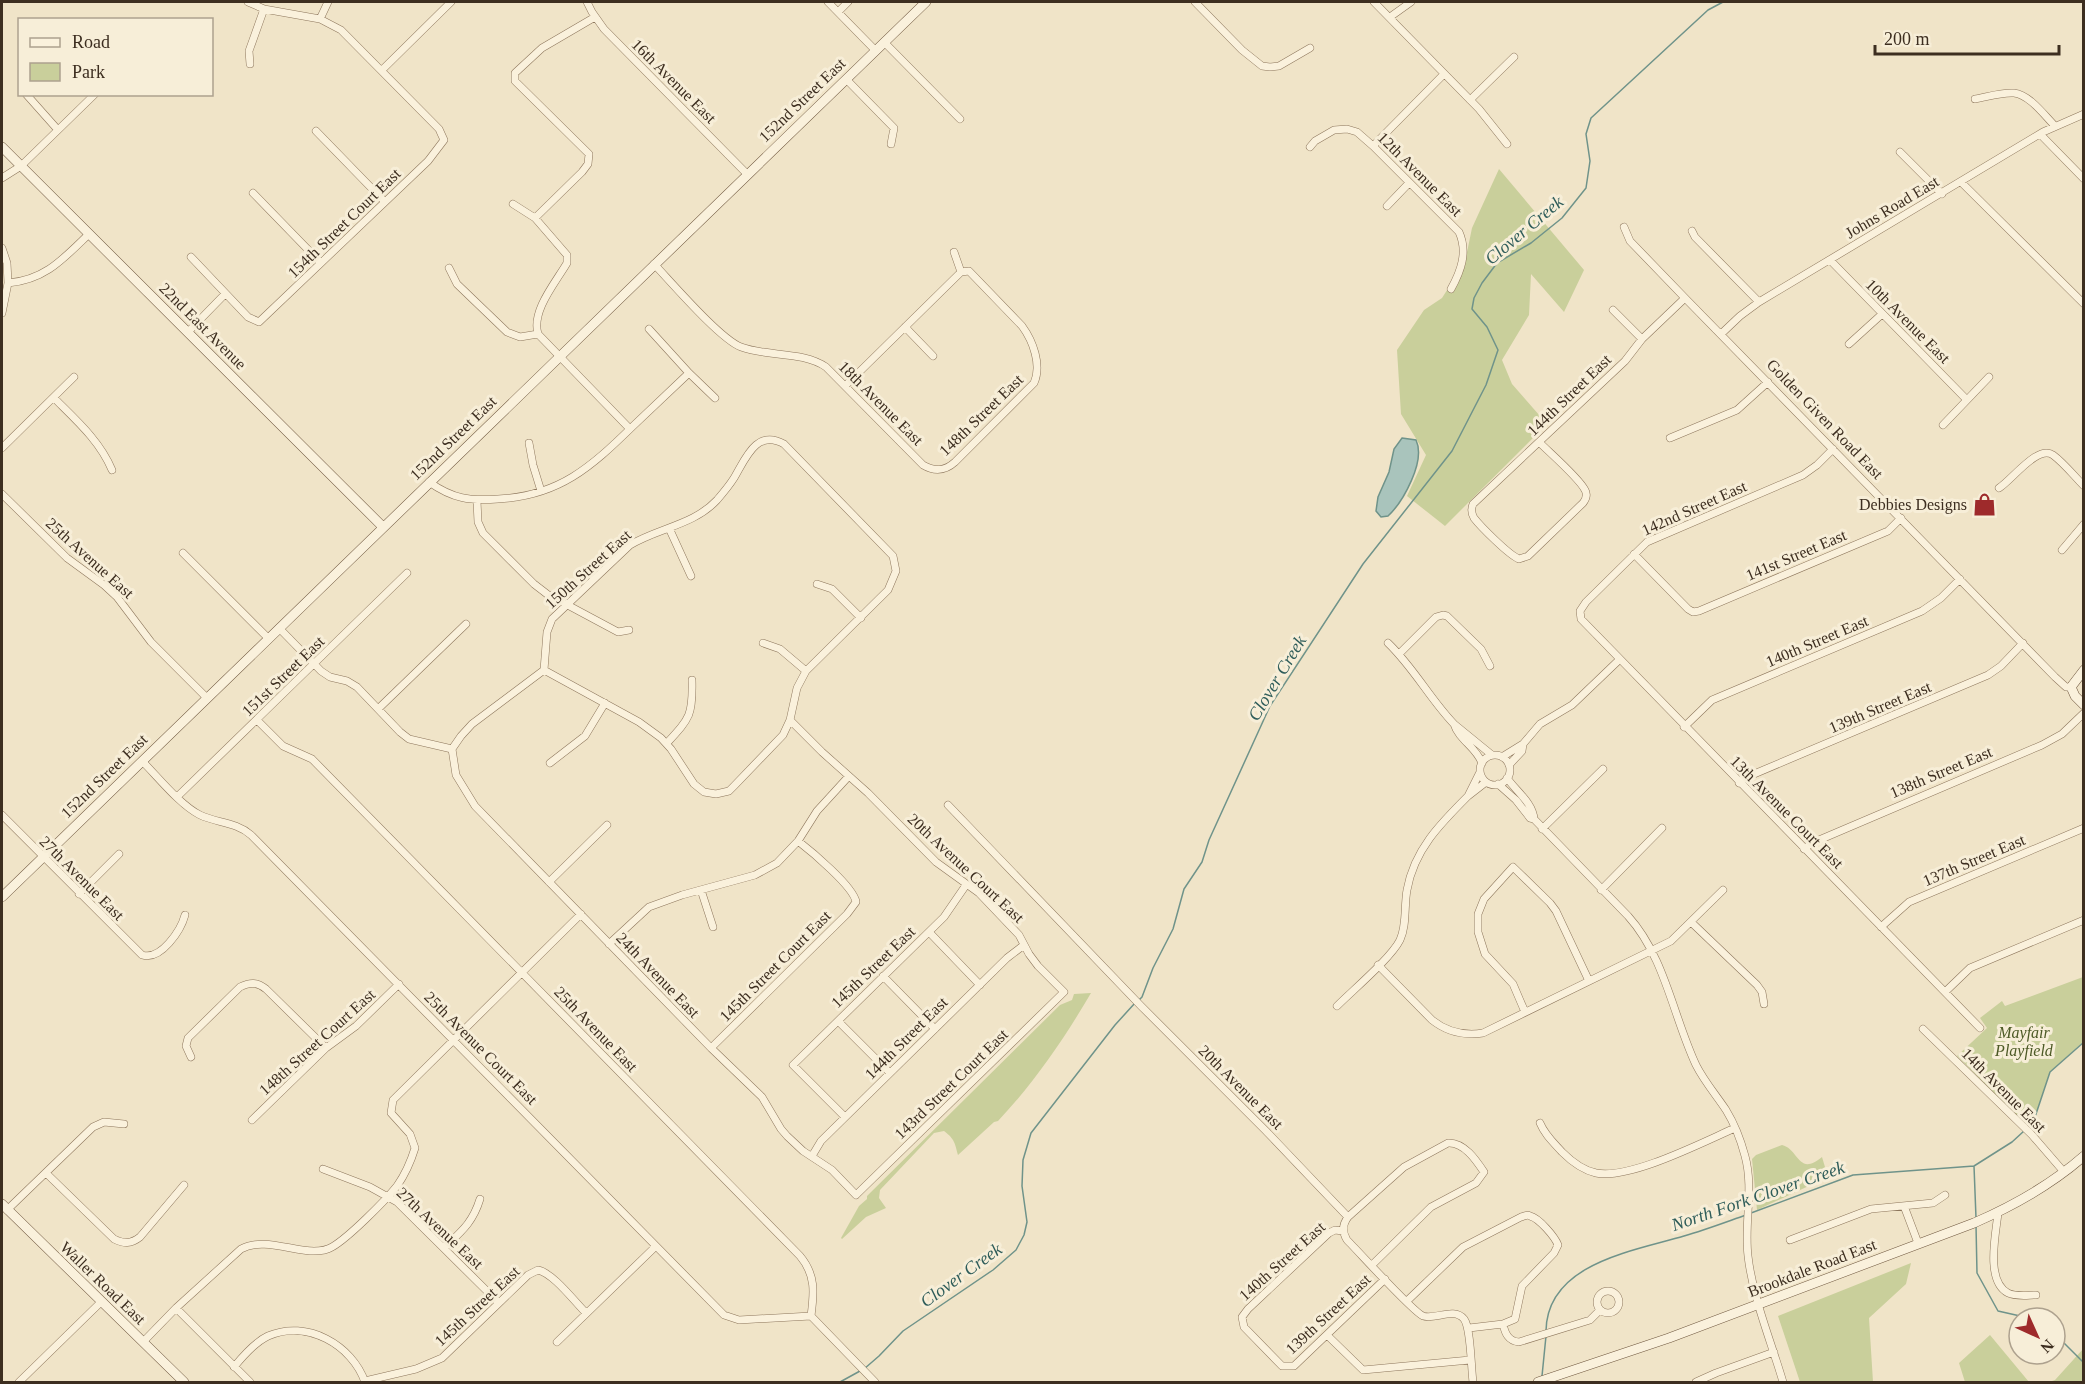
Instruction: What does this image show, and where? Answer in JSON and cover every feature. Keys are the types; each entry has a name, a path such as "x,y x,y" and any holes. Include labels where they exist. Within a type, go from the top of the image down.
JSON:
{"main road":[{"name":"152nd Street East","path":"2,897 926,2"},
{"name":"22nd East Avenue","path":"2,147 383,527"},
{"path":"2071,687 2084,670"},
{"name":"Golden Given Road East","path":"2071,687 2074,696 2084,705"},
{"name":"Brookdale Road East","path":"1538,1383 1626,1354 1759,1305 1998,1212 2031,1194 2084,1156"},
{"name":"Waller Road East","path":"4,1207 180,1381"}],"street":[{"path":"248,2 264,9 320,19 342,30 382,70 451,2"},
{"path":"320,19 328,2"},
{"name":"16th Avenue East","path":"588,2 595,18 609,35 747,174"},
{"path":"828,2 875,50"},
{"path":"838,12 848,2"},
{"path":"1195,2 1242,50 1262,66 1270,68 1279,66 1310,48"},
{"path":"1374,2 1470,100 1507,144"},
{"path":"1390,17 1411,2"},
{"path":"250,64 249,51 264,9"},
{"path":"535,218 585,168 590,159 589,154 515,81 517,70 542,48 595,18"},
{"path":"884,42 960,119"},
{"path":"1470,100 1514,57"},
{"name":"154th Street Court East","path":"225,294 248,317 259,322 428,161 444,140 439,129 382,70"},
{"path":"1373,146 1444,74"},
{"path":"846,79 894,128 891,144"},
{"path":"1975,99 2005,93 2020,95 2055,126"},
{"path":"28,96 58,130"},
{"path":"2,178 21,166 93,96"},
{"name":"Johns Road East","path":"1721,334 1740,315 1759,302 2040,134 2084,114"},
{"name":"12th Avenue East","path":"1310,147 1328,133 1342,129 1357,132 1459,232 1463,242 1461,268 1451,289"},
{"path":"316,130 385,202"},
{"path":"2040,134 2084,179"},
{"path":"1900,152 1942,194"},
{"path":"1961,182 2084,304"},
{"path":"1387,206 1409,183"},
{"path":"253,193 321,263"},
{"path":"513,204 535,218 565,251 568,259 539,313 536,325 538,334 630,429"},
{"name":"Golden Given Road East","path":"1624,226 1630,241 1685,298 2055,677 2066,687 2071,687"},
{"path":"1692,231 1695,237 1759,302"},
{"path":"8,284 44,274 62,261 89,234"},
{"path":"2,248 7,263 8,284 2,312"},
{"path":"845,386 961,272 954,252"},
{"path":"188,332 225,294 191,257"},
{"name":"10th Avenue East","path":"1830,260 1881,315 1967,400"},
{"name":"18th Avenue East","path":"654,264 720,332 738,346 820,363 923,465 931,470 941,470"},
{"path":"449,268 457,284 507,332 520,337 538,334"},
{"name":"148th Street East","path":"941,470 955,462 1034,383 1037,377 1038,363 1025,330 969,271 961,272"},
{"name":"144th Street East","path":"1539,442 1579,482 1587,496 1585,501 1528,556 1522,559 1515,558 1474,518 1471,510 1475,501 1622,363 1642,339 1685,298"},
{"path":"1613,309 1642,339"},
{"path":"1849,344 1881,315"},
{"path":"905,327 933,356"},
{"path":"649,328 689,374 714,398"},
{"path":"429,482 448,494 477,501 517,498 561,483 585,470 602,456 689,374"},
{"path":"2,448 74,376"},
{"path":"1943,425 1989,377"},
{"path":"1670,438 1737,410 1768,382"},
{"path":"54,398 92,437 112,470"},
{"name":"150th Street East","path":"544,670 549,625 555,614 630,545 698,515 711,506 729,486 747,453 755,445 763,442 781,442 788,448 893,556 896,571 893,583 886,594 861,618"},
{"path":"529,443 541,491"},
{"name":"142nd Street East","path":"1580,611 1586,602 1644,544 1803,475 1833,449"},
{"path":"1999,488 2041,453 2053,454 2084,486"},
{"name":"25th Avenue East","path":"2,494 59,551 117,597 151,642 207,698"},
{"path":"477,501 478,522 483,533 534,584 547,594 618,632 629,630"},
{"name":"141st Street East","path":"1634,554 1693,612 1888,531 1901,518"},
{"path":"2062,550 2084,524"},
{"path":"669,528 691,576"},
{"path":"183,553 268,638"},
{"name":"151st Street East","path":"178,796 407,573"},
{"name":"140th Street East","path":"1684,727 1712,700 1922,610 1941,598 1960,579"},
{"path":"279,628 330,677 351,682 409,739 453,749 468,728 544,670 639,722 667,743 698,789 710,794 721,794 729,790 776,744 790,720 797,688 806,671 861,618 832,589 818,584"},
{"name":"13th Avenue Court East","path":"1580,611 1583,623 1980,1028"},
{"path":"1399,654 1436,617 1443,615 1481,649 1490,666"},
{"path":"378,709 466,624"},
{"path":"764,643 780,649 806,671"},
{"path":"1388,643 1412,668 1435,703 1454,724 1492,755 1502,757 1509,765 1507,778 1498,784"},
{"name":"139th Street East","path":"1739,783 1747,777 1988,675 2001,666 2023,643"},
{"path":"1502,757 1522,744 1540,724 1572,705 1619,660"},
{"path":"667,743 689,717 692,704 692,680"},
{"path":"550,764 585,736 605,703"},
{"name":"138th Street East","path":"1804,849 1812,843 2042,745 2062,734 2084,713"},
{"name":"25th Avenue East","path":"257,720 283,746 312,759 807,1264 813,1279 814,1296 811,1316"},
{"name":"20th Avenue Court East","path":"790,720 936,862 979,893 1019,935 1038,966 1064,992"},
{"path":"1454,724 1459,735 1476,751 1482,763"},
{"path":"1509,765 1522,751 1522,744"},
{"name":"24th Avenue East","path":"453,749 454,763 460,783 475,806 711,1048 762,1097 787,1136 832,1170 856,1195"},
{"path":"1468,796 1482,763 1492,755"},
{"name":"25th Avenue Court East","path":"142,760 189,808 201,815 232,824 251,835 655,1247 728,1318 739,1320 811,1316"},
{"path":"1542,829 1603,769"},
{"path":"1480,772 1486,782"},
{"path":"609,944 649,907 764,871 787,855 817,811 849,776"},
{"path":"1507,778 1528,803 1534,819"},
{"path":"1337,1006 1395,947 1402,932 1408,886 1418,856 1439,826 1468,796 1486,782 1498,784 1634,922 1651,952 1696,1066 1726,1110 1735,1128 1742,1144 1748,1170 1748,1259 1759,1305 1783,1383"},
{"name":"20th Avenue East","path":"948,805 1348,1217"},
{"name":"27th Avenue East","path":"2,815 133,947 147,957 157,953 177,934 182,927 185,915"},
{"path":"549,882 607,825"},
{"path":"1601,890 1662,828"},
{"name":"137th Street East","path":"1881,927 1909,902 2084,828"},
{"name":"145th Street Court East","path":"711,1048 847,914 856,902 853,892 815,854 798,841"},
{"path":"79,894 119,854"},
{"path":"1525,1012 1513,984 1485,954 1478,932 1478,914 1484,899 1512,867 1556,911 1589,981"},
{"name":"145th Street East","path":"845,1117 793,1065 929,932 951,909 966,885"},
{"path":"701,890 713,927"},
{"path":"1378,965 1432,1020 1448,1030 1466,1034 1483,1033 1671,941 1724,890"},
{"path":"143,1342 234,1254 248,1245 259,1244 316,1251 326,1250 344,1239 398,1185 415,1148 414,1140 393,1116 391,1107 393,1100 581,914"},
{"path":"1945,993 1970,968 2084,920"},
{"path":"1691,922 1757,985 1762,992 1764,1004"},
{"path":"929,932 980,985"},
{"name":"144th Street East","path":"812,1156 821,1141 845,1117 1007,958 1024,945"},
{"path":"883,976 935,1029"},
{"path":"191,1057 186,1046 188,1038 240,987 249,982 266,989 326,1048"},
{"name":"148th Street Court East","path":"252,1120 326,1048 356,1026 399,984"},
{"name":"143rd Street Court East","path":"856,1195 1064,992"},
{"path":"838,1021 890,1073"},
{"name":"14th Avenue East","path":"1923,1029 2032,1136 2064,1172"},
{"path":"4,1207 46,1173 99,1123 110,1121 124,1124"},
{"path":"1540,1123 1546,1136 1576,1165 1590,1172 1607,1174 1663,1160 1735,1128"},
{"name":"140th Street East","path":"1348,1217 1404,1167 1448,1143 1455,1142 1461,1146 1484,1172 1476,1183 1431,1207 1372,1265"},
{"name":"27th Avenue East","path":"323,1169 370,1186 388,1196 409,1212 500,1303"},
{"path":"46,1173 114,1239 127,1243 140,1237 184,1185"},
{"path":"1790,1240 1871,1209 1933,1203 1945,1195"},
{"path":"445,1247 471,1221 476,1214 480,1199"},
{"path":"1904,1206 1918,1244"},
{"path":"1998,1212 1994,1256 1997,1278 2002,1288 2011,1294 2036,1294"},
{"path":"1407,1301 1463,1247 1512,1221 1533,1216 1551,1233 1558,1245 1554,1253 1522,1286 1515,1319 1503,1324 1468,1328"},
{"path":"1348,1217 1343,1231 1347,1240 1424,1316 1453,1314 1460,1315 1465,1320 1468,1328 1473,1383"},
{"name":"140th Street East","path":"1288,1367 1282,1366 1244,1327 1242,1317 1329,1233 1335,1230 1343,1231"},
{"path":"556,1342 655,1247"},
{"name":"145th Street East","path":"365,1382 416,1369 437,1361 528,1275 538,1270 546,1273 586,1313"},
{"name":"139th Street East","path":"1288,1367 1297,1364 1385,1279"},
{"path":"19,1383 101,1302"},
{"path":"176,1308 250,1383"},
{"path":"1503,1324 1508,1337 1520,1342 1590,1320 1600,1310"},
{"path":"811,1316 875,1383"},
{"path":"234,1367 262,1339 274,1334 299,1332 316,1334 335,1343 357,1366 365,1382"},
{"path":"1327,1335 1363,1370 1470,1360"},
{"path":"1696,1383 1709,1380 1774,1352"}],"green space":[{"path":"1499,169 1584,270 1564,312 1531,274 1529,315 1502,360 1512,384 1547,424 1445,526 1407,496 1426,455 1401,414 1397,350 1424,310 1442,298 1465,262 1472,228"},
{"name":"Mayfair Playfield","path":"2083,977 2083,1042 2050,1072 2033,1123 2028,1127 1957,1056 1987,1028 1980,1018 2002,1001 2005,1006"},
{"path":"1091,993 1048,1060 998,1121 994,1122 958,1155 954,1142 948,1134 944,1131 934,1133 880,1190 879,1198 886,1208 866,1217 841,1238 867,1196 1060,1005 1072,1000 1074,994"},
{"path":"1782,1145 1788,1147 1803,1163 1808,1164 1822,1157 1828,1177 1757,1210 1752,1159 1756,1155"},
{"path":"1911,1263 1906,1284 1869,1318 1873,1382 1800,1382 1778,1316"},
{"path":"1990,1335 2007,1355 2007,1366 2016,1366 2029,1382 1965,1382 1959,1363"},
{"path":"2083,1349 2083,1382 2049,1382 2055,1380"}],"water":[{"path":"1402,438 1416,440 1418,459 1411,481 1400,501 1388,516 1381,517 1376,511 1378,497 1389,472 1394,449"}],"waterway":[{"name":"Clover Creek","path":"1139,1000 1173,929 1184,889 1202,862 1209,840 1270,706 1363,564 1452,451 1486,385 1498,350 1487,327 1472,309 1474,298 1482,283 1497,263 1531,243 1562,218 1586,188 1590,161 1586,134 1591,118 1708,10 1723,2"},
{"name":"Clover Creek","path":"864,1369 903,1331 993,1270 1016,1250 1024,1235 1027,1222 1022,1186 1023,1160 1031,1133 1115,1025 1135,1003"},
{"name":"North Fork Clover Creek","path":"2028,1127 2033,1123 2050,1072 2084,1042"},
{"name":"North Fork Clover Creek","path":"1751,1213 1853,1175 1974,1166 2012,1142 2024,1131"},
{"path":"1974,1166 1976,1218"},
{"name":"North Fork Clover Creek","path":"1546,1331 1550,1308 1561,1290 1577,1275 1619,1255 1692,1234 1746,1215"},
{"path":"1976,1225 1977,1273 1998,1311 2007,1313"},
{"name":"North Fork Clover Creek","path":"1542,1376 1546,1336"},
{"path":"2067,1346 2084,1363"},
{"name":"Clover Creek","path":"840,1382 860,1371"}],"place":[{"name":"Debbies Designs","path":"1985,504"}]}
